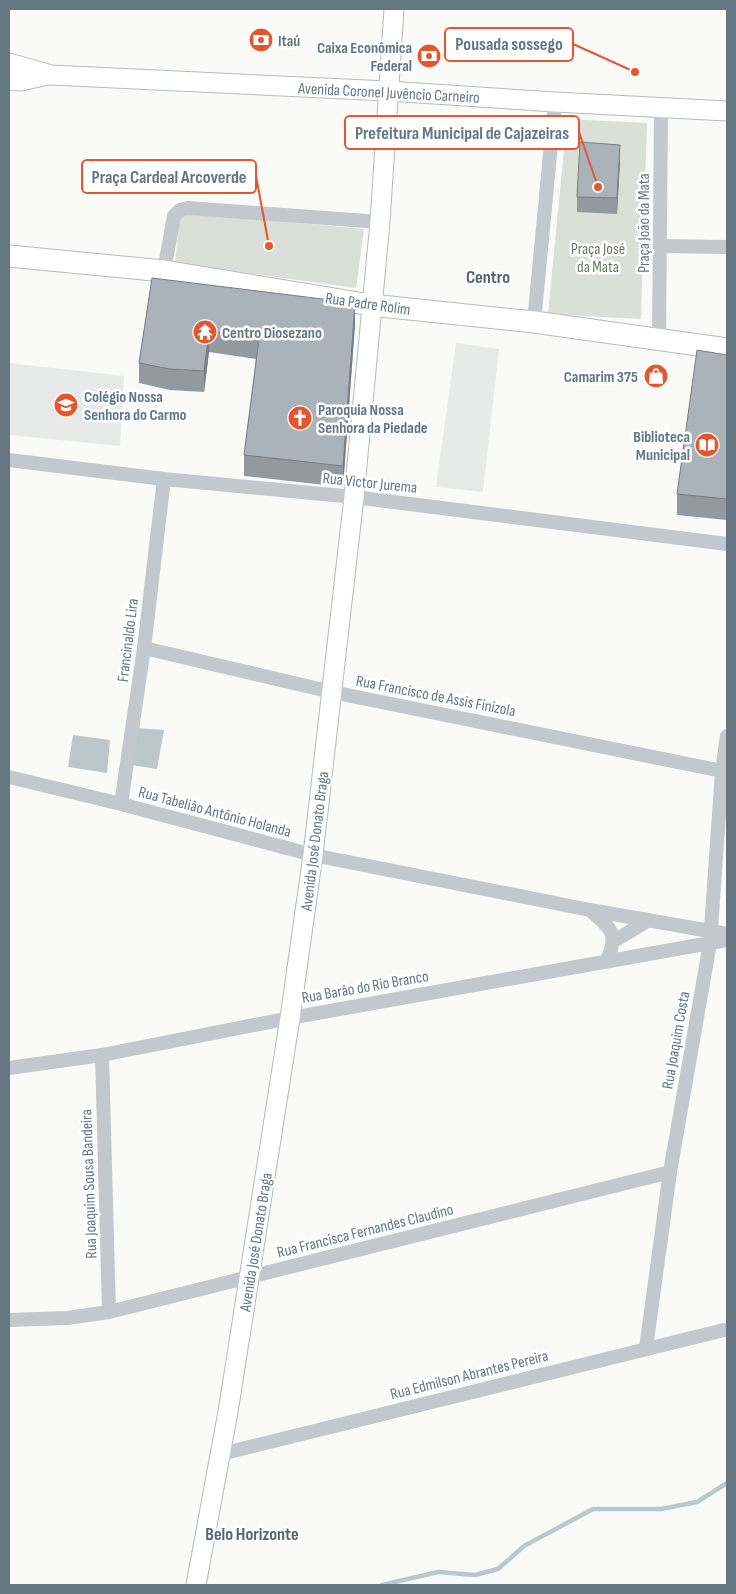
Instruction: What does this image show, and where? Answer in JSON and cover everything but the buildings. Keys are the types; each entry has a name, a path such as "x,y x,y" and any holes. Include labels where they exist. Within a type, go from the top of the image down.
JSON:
{"main road":[{"name":"Avenida José Donato Braga","path":"196,1585 221,1454 290,1018 313,855 354,497 380,222 394,9"},
{"name":"Avenida Coronel Juvêncio Carneiro","path":"9,63 51,74 727,111"},
{"name":"Avenida Coronel Juvêncio Carneiro","path":"9,80 21,81 51,74"},
{"name":"Rua Padre Rolim","path":"9,256 164,271 371,305 534,322 727,350"}],"street":[{"path":"534,322 555,102"},
{"name":"Praça João da Mata","path":"659,340 661,107"},
{"path":"164,271 174,216 180,210 188,208 380,222"},
{"path":"660,246 727,248"},
{"name":"Rua Victor Jurema","path":"9,460 164,479 354,497 727,544"},
{"name":"Francinaldo Lira","path":"121,804 144,648 164,479"},
{"name":"Rua Francisco de Assis Finizola","path":"144,648 332,692 722,771"},
{"name":"Rua Joaquim Costa","path":"646,1348 670,1172 711,937 722,771 727,736"},
{"name":"Rua Tabelião Antônio Holanda","path":"9,777 121,804 313,855 590,910 650,920 711,937 727,934"},
{"path":"590,910 605,922 612,934 613,947 607,960"},
{"path":"614,941 650,920"},
{"name":"Rua Barāo do Rio Branco","path":"9,1068 102,1055 290,1018 607,960 711,937 727,940"},
{"name":"Rua Joaquim Sousa Bandeira","path":"102,1055 109,1312"},
{"name":"Rua Francisca Fernandes Claudino","path":"9,1320 67,1318 109,1312 670,1172"},
{"name":"Rua Edmilson Abrantes Pereira","path":"221,1454 724,1330"}],"shaded area":[{"path":"456,343 499,349 483,492 436,487"},
{"name":"Colégio Nossa Senhora do Carmo","path":"9,363 124,376 120,446 9,435"},
{"path":"137,728 164,730 157,769 131,765"},
{"path":"73,735 110,740 107,773 68,767"}],"green space":[{"name":"Praça José da Mata","path":"567,119 647,123 641,319 548,314"},
{"path":"180,212 364,229 356,288 175,263"}],"waterway":[{"path":"382,1585 438,1572 475,1575 498,1569 524,1546 593,1509 661,1509 697,1502 727,1483"}],"place":[{"name":"Itaú","path":"261,40"},
{"name":"Caixa Econômica Federal","path":"429,56"},
{"name":"Pousada sossego","path":"635,72"},
{"name":"Prefeitura Municipal de Cajazeiras","path":"598,187"},
{"name":"Praça Cardeal Arcoverde","path":"269,246"},
{"name":"Centro Diosezano","path":"205,332"},
{"name":"Camarim 375","path":"656,376"},
{"name":"Colégio Nossa Senhora do Carmo","path":"66,405"},
{"name":"Paroquia Nossa Senhora da Piedade","path":"300,418"},
{"name":"Biblioteca Municipal","path":"707,445"}],"district":[{"name":"Centro","path":"488,277"},
{"name":"Belo Horizonte","path":"252,1534"}]}
